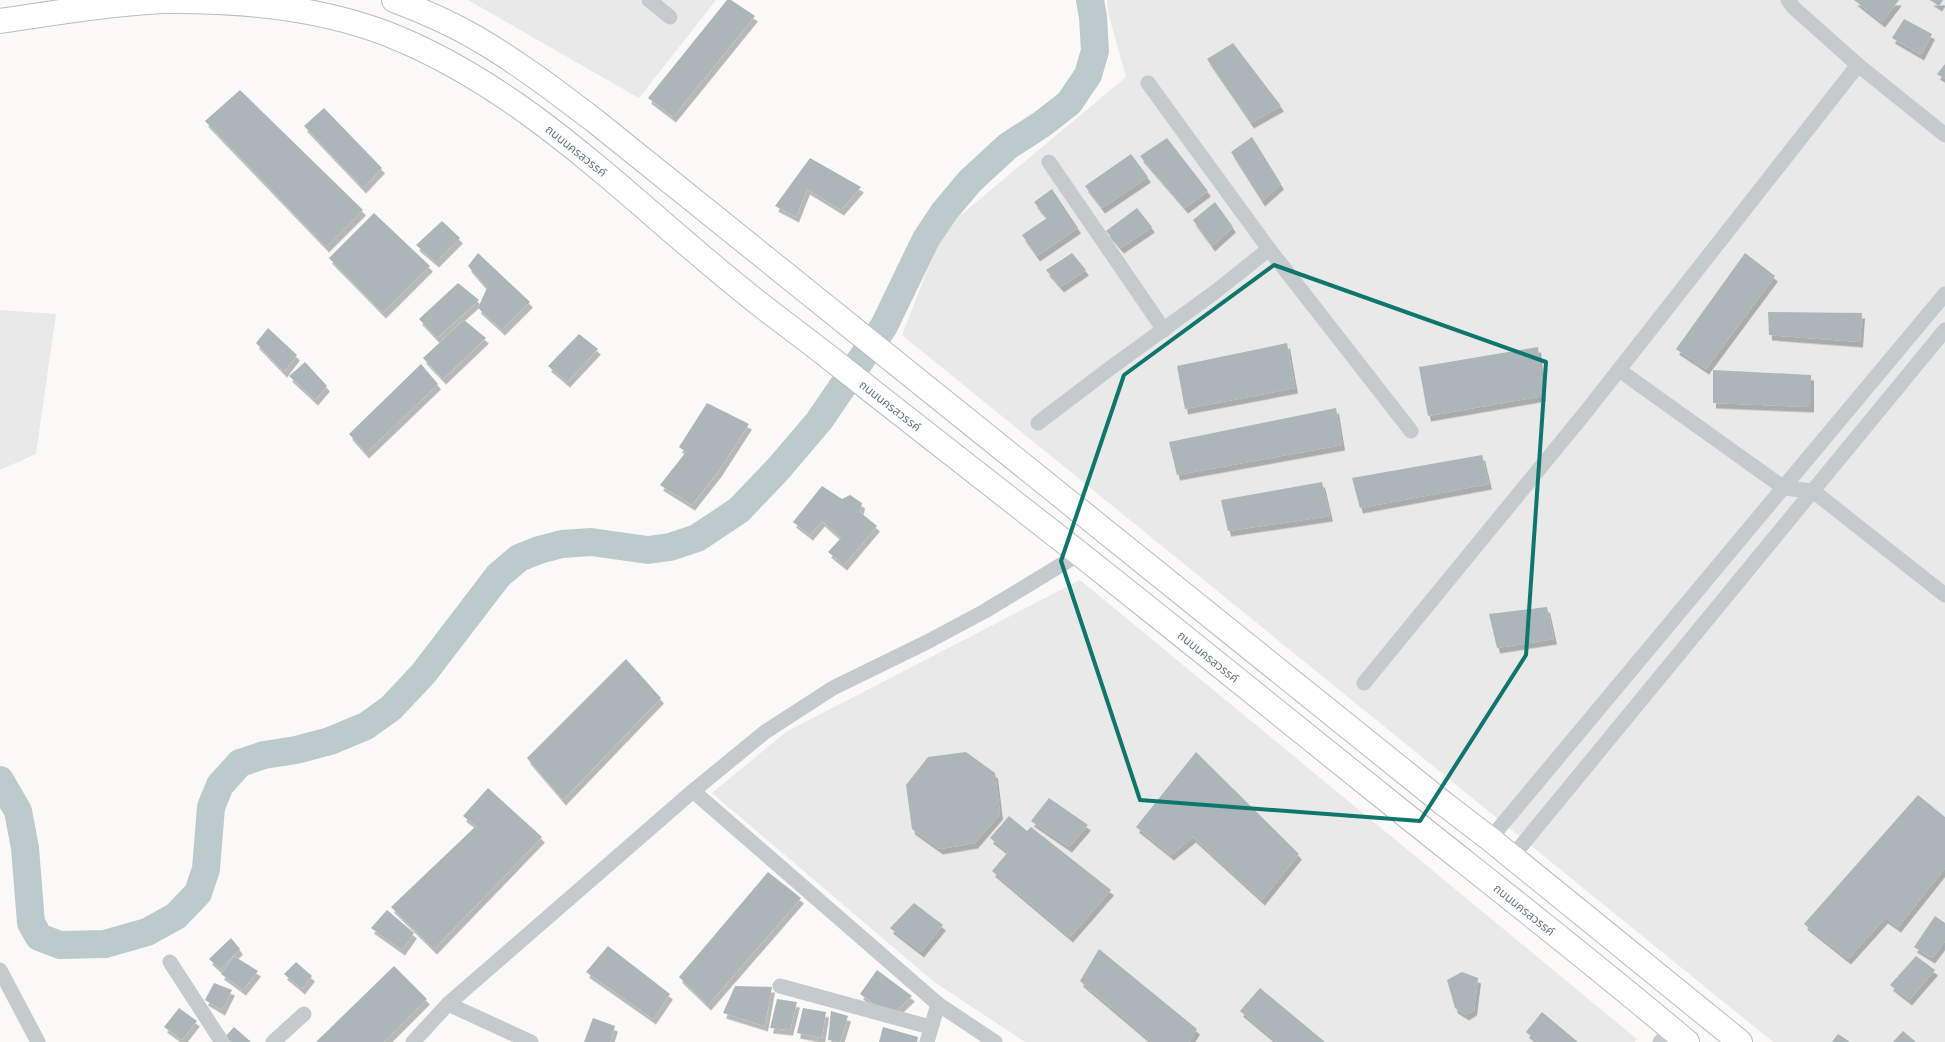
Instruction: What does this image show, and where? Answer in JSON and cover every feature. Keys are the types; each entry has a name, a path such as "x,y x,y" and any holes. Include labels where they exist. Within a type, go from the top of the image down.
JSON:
{"main road":[{"path":"394,0 435,16 478,38 526,69 595,121 1740,1042"},
{"name":"ถนนนครสวรรค์","path":"0,21 123,4 165,1 208,1 294,10 336,18 379,31 420,48 468,73 499,92 573,148 755,301 1079,554 1673,1038"},
{"path":"1177,633 1199,606"}],"street":[{"path":"649,0 670,17"},
{"path":"1788,0 1794,8 1858,65 1945,135"},
{"path":"1364,684 1619,370 1858,65"},
{"path":"1148,82 1269,249 1411,431"},
{"path":"1049,162 1164,330"},
{"path":"1038,423 1215,292 1269,249"},
{"path":"1490,839 1885,366 1944,299"},
{"path":"1512,857 1945,330"},
{"path":"1885,366 1903,381"},
{"path":"1619,370 1784,488 1813,491 1945,595"},
{"path":"1844,415 1863,430"},
{"path":"412,1042 448,1004 765,732 833,688 977,615 1079,554"},
{"path":"1714,571 1734,586"},
{"path":"1662,633 1683,649"},
{"path":"1605,702 1626,718"},
{"path":"694,791 938,1004 995,1042"},
{"path":"170,962 222,1042"},
{"path":"0,970 38,1042"},
{"path":"780,986 930,1027"},
{"path":"448,1004 531,1042"},
{"path":"927,1042 938,1004"},
{"path":"273,1042 304,1014"}],"highlighted area":[{"path":"1274,265 1546,362 1526,655 1420,821 1140,800 1061,561 1124,375"}],"shaded area":[{"path":"468,0 716,0 639,98"},
{"path":"1107,0 1945,0 1945,1042 1773,1042 902,335 943,230 1126,77 1108,12"},
{"path":"0,310 56,314 36,454 0,470"},
{"path":"1080,580 1637,1039 1635,1042 1025,1042 933,981 712,793 786,732"}],"building":[{"path":"727,0 731,0 755,16 673,117 648,98"},
{"path":"1854,0 1899,0 1882,22"},
{"path":"1930,0 1943,0 1939,6"},
{"path":"1904,19 1932,34 1921,55 1892,38"},
{"path":"1233,43 1281,106 1251,123 1207,59"},
{"path":"1945,64 1945,79 1937,74"},
{"path":"240,90 363,210 326,247 205,121"},
{"path":"324,108 382,168 363,188 304,126"},
{"path":"1252,137 1281,184 1262,201 1231,152"},
{"path":"1167,138 1208,191 1185,208 1140,156"},
{"path":"1131,154 1148,177 1102,208 1085,186"},
{"path":"810,158 861,187 841,210 807,189 796,217 775,206"},
{"path":"1052,189 1078,228 1037,256 1022,235 1047,218 1034,202"},
{"path":"1215,202 1233,227 1212,246 1193,220"},
{"path":"1137,208 1152,227 1121,248 1106,231"},
{"path":"374,213 430,266 383,313 329,258"},
{"path":"442,221 460,238 436,262 416,245"},
{"path":"478,253 530,302 502,330 478,308 487,288 468,266"},
{"path":"1072,253 1086,270 1061,287 1046,270"},
{"path":"1745,253 1775,276 1706,369 1676,349"},
{"path":"458,283 479,300 437,338 419,319"},
{"path":"1768,312 1862,313 1860,342 1769,335"},
{"path":"464,320 486,338 443,379 423,358"},
{"path":"268,328 297,355 284,372 256,343"},
{"path":"579,334 598,349 567,382 548,366"},
{"path":"1287,343 1295,388 1185,409 1177,366"},
{"path":"1538,347 1543,396 1428,416 1419,367"},
{"path":"305,362 327,386 315,400 289,376"},
{"path":"421,364 438,384 366,453 349,434"},
{"path":"1713,370 1811,375 1811,407 1713,403"},
{"path":"707,403 749,424 718,472 692,505 660,485 686,452 679,447"},
{"path":"1336,408 1342,445 1177,475 1169,442"},
{"path":"1482,455 1489,484 1360,508 1352,478"},
{"path":"1322,482 1330,516 1228,531 1221,500"},
{"path":"822,486 842,499 850,495 862,503 860,512 877,526 844,565 828,552 841,538 822,521 810,535 793,522"},
{"path":"1547,607 1554,639 1497,648 1489,614"},
{"path":"626,659 661,698 563,800 527,758"},
{"path":"966,752 995,773 1000,814 975,843 940,849 912,829 906,785 928,757"},
{"path":"1196,752 1299,854 1262,900 1193,837 1171,855 1136,827"},
{"path":"488,788 542,837 434,949 391,907 476,826 463,816"},
{"path":"1918,795 1945,817 1945,868 1898,927 1885,918 1848,959 1804,924"},
{"path":"1049,798 1088,825 1069,847 1031,821"},
{"path":"1009,816 1027,831 1031,827 1111,890 1070,937 992,871 1008,852 990,838"},
{"path":"768,872 801,898 708,1005 679,977"},
{"path":"914,903 943,925 921,952 890,928"},
{"path":"387,910 414,933 402,950 371,928"},
{"path":"1935,916 1945,923 1945,941 1932,958 1914,947"},
{"path":"231,938 240,949 220,969 209,959"},
{"path":"608,946 670,994 653,1019 586,972"},
{"path":"1099,949 1197,1029 1189,1042 1152,1042 1080,981"},
{"path":"234,956 258,971 243,990 221,974"},
{"path":"1916,956 1935,970 1909,1000 1890,985"},
{"path":"296,962 312,976 302,989 284,974"},
{"path":"394,966 427,999 384,1042 316,1042"},
{"path":"877,970 912,996 891,1016 860,994"},
{"path":"1462,972 1478,978 1474,1010 1466,1015 1455,1008 1447,980"},
{"path":"214,983 232,990 222,1010 205,1000"},
{"path":"735,986 772,987 765,1026 723,1013"},
{"path":"1260,988 1325,1042 1277,1042 1240,1011"},
{"path":"777,999 797,1002 790,1030 770,1028"},
{"path":"179,1008 197,1021 182,1040 164,1027"},
{"path":"803,1008 826,1012 822,1038 797,1033"},
{"path":"831,1011 848,1016 840,1042 828,1040"},
{"path":"1542,1012 1578,1042 1538,1042 1526,1032"},
{"path":"593,1018 615,1026 610,1042 584,1042"},
{"path":"234,1027 251,1042 232,1042 225,1037"},
{"path":"883,1027 918,1037 917,1042 879,1042"},
{"path":"1903,1031 1916,1042 1893,1042"},
{"path":"1838,1034 1850,1042 1832,1042"}],"waterway":[{"path":"0,780 18,811 25,848 31,923 39,937 60,945 105,944 147,932 176,916 198,893 206,869 211,807 220,785 240,763 264,755 296,750 330,741 366,726 391,708 423,674 498,576 519,558 562,544 591,542 648,550 670,547 697,538 739,510 779,468 819,421 884,326 926,239 944,212 970,181 1008,146 1042,124 1069,103 1088,75 1095,51 1090,0"}]}
